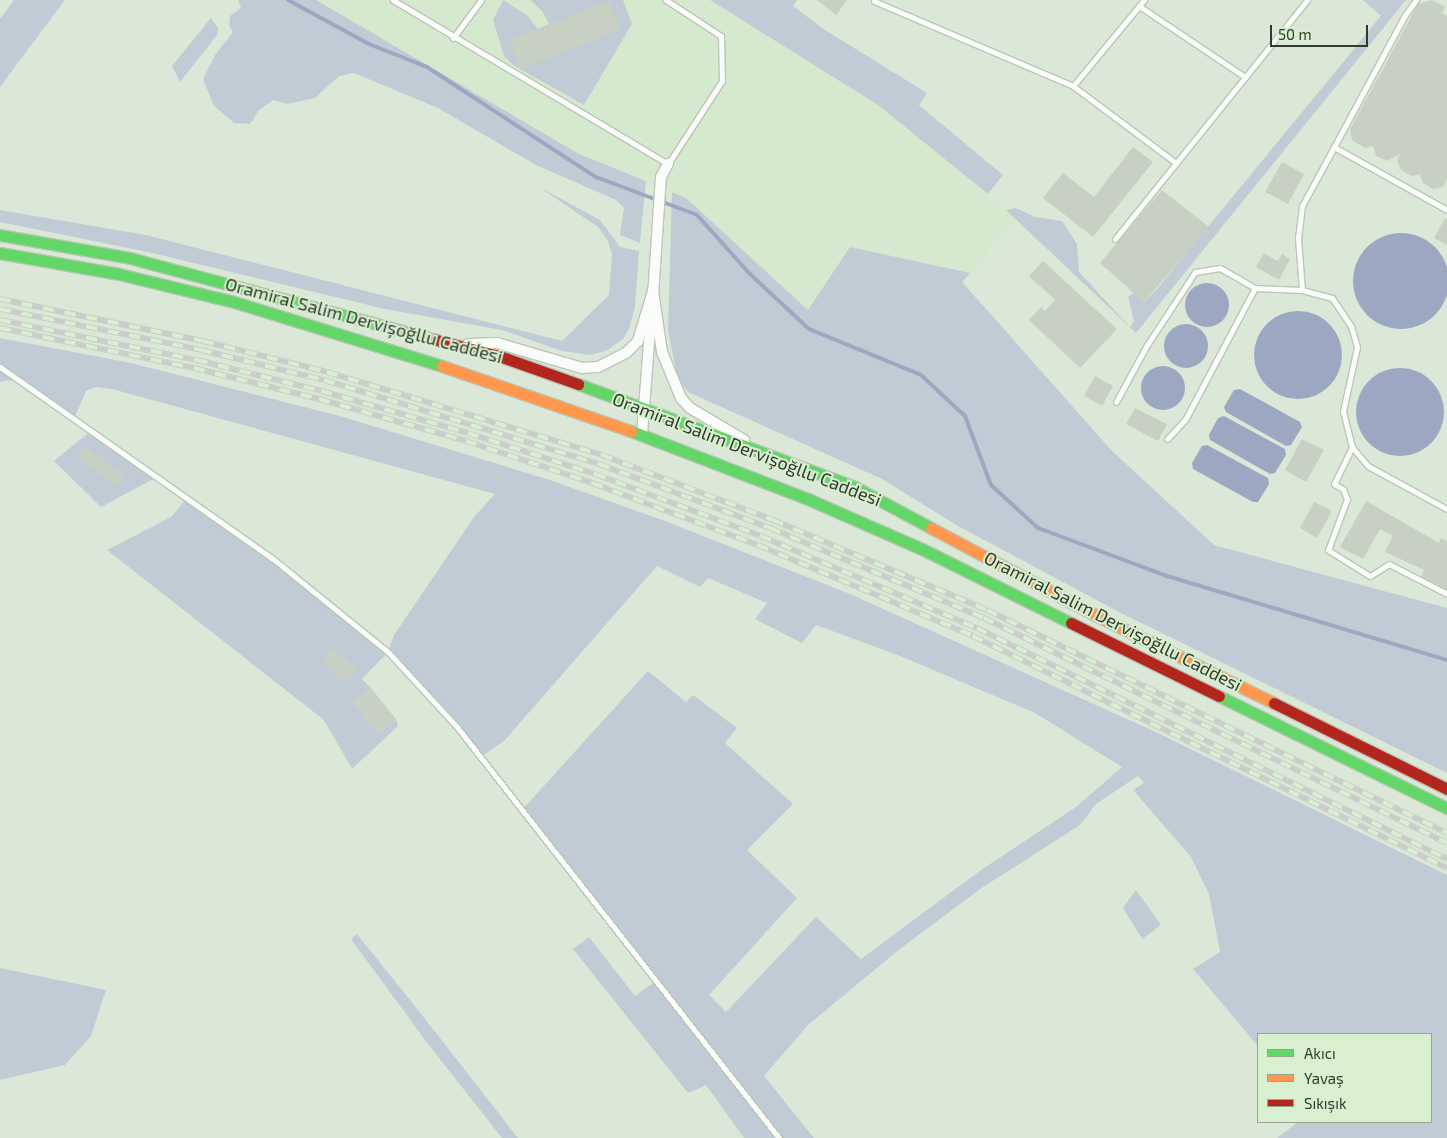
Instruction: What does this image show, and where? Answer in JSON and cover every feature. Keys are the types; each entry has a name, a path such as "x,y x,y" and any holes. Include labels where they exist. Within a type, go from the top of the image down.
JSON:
{"main road":[{"name":"Oramiral Salim Dervişoğllu Caddesi","path":"0,235 130,258 456,344 645,407 856,487 1095,615 1447,789"},
{"name":"Oramiral Salim Dervişoğllu Caddesi","path":"0,253 119,274 231,301 493,382 642,434 808,499 922,549 1447,808"}],"street":[{"path":"642,434 661,178 668,164"},
{"path":"456,344 497,343 582,368 598,367 619,357 638,341 653,291"},
{"path":"653,291 662,352 680,398 690,408 767,453"}],"lane":[{"path":"393,0 453,38 668,164 722,81 722,45 721,36 666,0"},
{"path":"453,38 481,0"},
{"path":"1073,86 1144,0"},
{"path":"1115,239 1307,0"},
{"path":"1302,290 1298,238 1302,206 1416,0"},
{"path":"874,1 1073,86 1176,163"},
{"path":"1140,6 1245,77"},
{"path":"1334,147 1447,210"},
{"path":"1116,402 1147,345 1195,272 1220,268 1254,288 1302,290 1332,298 1345,315 1355,337 1356,358 1343,411 1352,446 1368,466 1447,509"},
{"path":"1167,439 1185,420 1254,288"},
{"path":"0,366 272,558 388,652 457,727 780,1138"},
{"path":"1352,446 1334,484 1346,494 1347,499 1327,545 1330,554 1370,576 1389,564 1447,594"}],"shaded area":[{"path":"14,0 65,0 0,87 0,19"},
{"path":"238,0 316,0 579,154 646,181 640,243 620,235 624,208 616,200 536,165 438,108 354,73 339,76 315,98 288,104 273,100 259,110 250,124 234,123 214,106 203,79 215,55 233,32 229,26 230,16 241,8"},
{"path":"316,0 710,0 878,105 1017,218 970,273 850,247 808,310 686,198 579,154"},
{"path":"503,0 527,15 538,29 549,24 542,11 530,0 623,0 632,24 584,105 513,65 504,56 493,20"},
{"path":"710,0 797,0 793,6 825,30 927,93 919,105 1003,175 988,194 878,105"},
{"path":"1363,0 1406,0 1136,333 1006,210 1016,208 1035,217 1062,221 1077,244 1079,272 1130,327 1134,321 1128,297 1134,293 1144,302 1156,290 1381,16"},
{"path":"211,18 218,28 218,34 180,82 172,66"},
{"path":"539,187 600,220 620,247 639,251 635,307 629,329 623,339 606,351 590,355 562,351 502,330 385,309 148,252 0,222 0,210 146,235 562,341 609,295 612,254 608,241 598,227"},
{"path":"672,192 686,198 808,310 850,247 970,273 962,282 1112,451 1214,545 1447,608 1447,773 1119,612 958,526 882,479 688,392 678,379 668,331"},
{"path":"0,338 131,363 340,416 547,479 665,521 850,594 1158,733 1447,875 1447,1138 1277,1138 1297,1123 1432,1123 1432,1033 1257,1033 1257,1045 1193,969 1220,952 1209,894 1191,857 1133,790 1144,783 1138,776 1096,804 1080,825 983,887 901,948 808,1025 764,1076 814,1138 744,1138 706,1085 688,1093 573,949 589,937 635,996 656,981 522,810 648,671 686,702 693,695 737,728 725,743 793,804 747,850 797,898 709,995 726,1012 816,917 861,959 981,870 1076,807 1122,767 1035,713 900,656 816,625 802,643 755,619 767,603 708,578 700,587 657,566 505,740 481,757 388,652 362,679 371,688 353,702 378,734 396,719 398,726 352,769 324,720 107,550 171,517 187,498 272,558 388,651 394,635 474,517 495,494 112,389 95,387 86,391 74,419 18,379 0,382"},
{"path":"91,431 157,477 101,507 54,461"},
{"path":"1136,890 1161,925 1142,939 1123,908"},
{"path":"357,934 518,1138 502,1138 425,1040 351,939"},
{"path":"0,968 106,990 91,1036 65,1065 0,1080"}],"water":[{"path":"1401,233 1419,237 1435,247 1448,272 1448,290 1445,299 1435,315 1419,325 1401,329 1383,325 1367,315 1357,299 1353,281 1357,263 1367,247 1383,237"},
{"path":"1207,283 1219,287 1225,293 1229,305 1225,317 1219,323 1207,327 1195,323 1189,317 1185,305 1189,293 1195,287"},
{"path":"1298,311 1315,315 1329,324 1338,338 1342,355 1338,372 1329,386 1315,395 1298,399 1281,395 1267,386 1258,372 1254,355 1258,338 1267,324 1281,315"},
{"path":"1186,324 1198,328 1204,334 1208,346 1204,358 1198,364 1186,368 1174,364 1168,358 1164,346 1168,334 1174,328"},
{"path":"1163,366 1175,370 1181,376 1185,388 1181,400 1175,406 1163,410 1151,406 1145,400 1141,388 1145,376 1151,370"},
{"path":"1400,368 1417,371 1431,381 1441,395 1444,412 1441,429 1431,443 1417,453 1400,456 1383,453 1369,443 1359,429 1356,412 1359,395 1369,381 1383,371"},
{"path":"1240,389 1300,422 1302,427 1291,445 1286,446 1226,412 1224,407 1234,390"},
{"path":"1224,416 1285,449 1286,455 1275,473 1270,474 1210,440 1209,435 1218,418"},
{"path":"1207,445 1268,478 1269,484 1258,502 1253,502 1193,469 1192,463 1202,446"}],"building":[{"path":"817,0 847,0 836,15"},
{"path":"1432,0 1445,7 1442,13 1447,16 1447,179 1443,187 1433,189 1423,183 1420,174 1412,176 1401,170 1397,160 1400,154 1387,161 1376,156 1373,146 1365,148 1352,140 1350,129 1418,4"},
{"path":"609,1 620,30 520,69 509,40"},
{"path":"1133,147 1153,162 1093,237 1043,198 1063,173 1094,197"},
{"path":"1282,162 1304,174 1288,204 1265,192"},
{"path":"1162,190 1209,227 1144,302 1100,263"},
{"path":"1445,218 1447,219 1447,245 1434,238"},
{"path":"1264,253 1278,261 1282,254 1290,259 1279,280 1256,267"},
{"path":"1043,261 1117,329 1080,368 1029,320 1041,307 1045,311 1055,300 1029,276"},
{"path":"1095,376 1113,386 1102,406 1084,396"},
{"path":"1135,408 1167,424 1158,441 1126,424"},
{"path":"1302,439 1324,450 1306,482 1285,470"},
{"path":"86,446 124,476 116,487 77,457"},
{"path":"1366,501 1439,543 1441,538 1447,541 1447,590 1421,576 1424,570 1385,552 1393,536 1380,529 1363,559 1340,547"},
{"path":"1314,502 1332,511 1317,538 1300,528"},
{"path":"332,648 358,669 346,683 321,663"},
{"path":"371,688 396,719 378,734 353,702"}],"waterway":[{"path":"288,0 369,44 427,67 596,177 697,215 750,274 809,329 921,375 965,416 991,485 1038,528 1167,576 1447,660"}],"railway":[{"path":"0,299 203,341 327,372 602,455 773,520 987,610 1447,833"},
{"path":"0,309 201,350 324,380 599,464 770,528 984,618 1447,843"},
{"path":"0,320 197,360 321,391 468,433 595,474 761,536 977,628 1447,859"},
{"path":"0,328 194,368 319,399 466,441 592,483 758,545 973,636 1447,868"}],"traffic: fast":[{"path":"0,235 130,258 433,339"},
{"path":"0,253 119,274 231,301 442,366"},
{"path":"578,384 855,487 931,528"},
{"path":"631,431 808,499 922,549 1071,623"},
{"path":"1219,696 1447,808"}],"traffic: slow":[{"path":"442,366 631,431"},
{"path":"931,528 1095,615 1274,703"}],"traffic: jam":[{"path":"433,339 502,357 578,384"},
{"path":"1071,623 1219,696"},
{"path":"1274,703 1447,789"}]}
